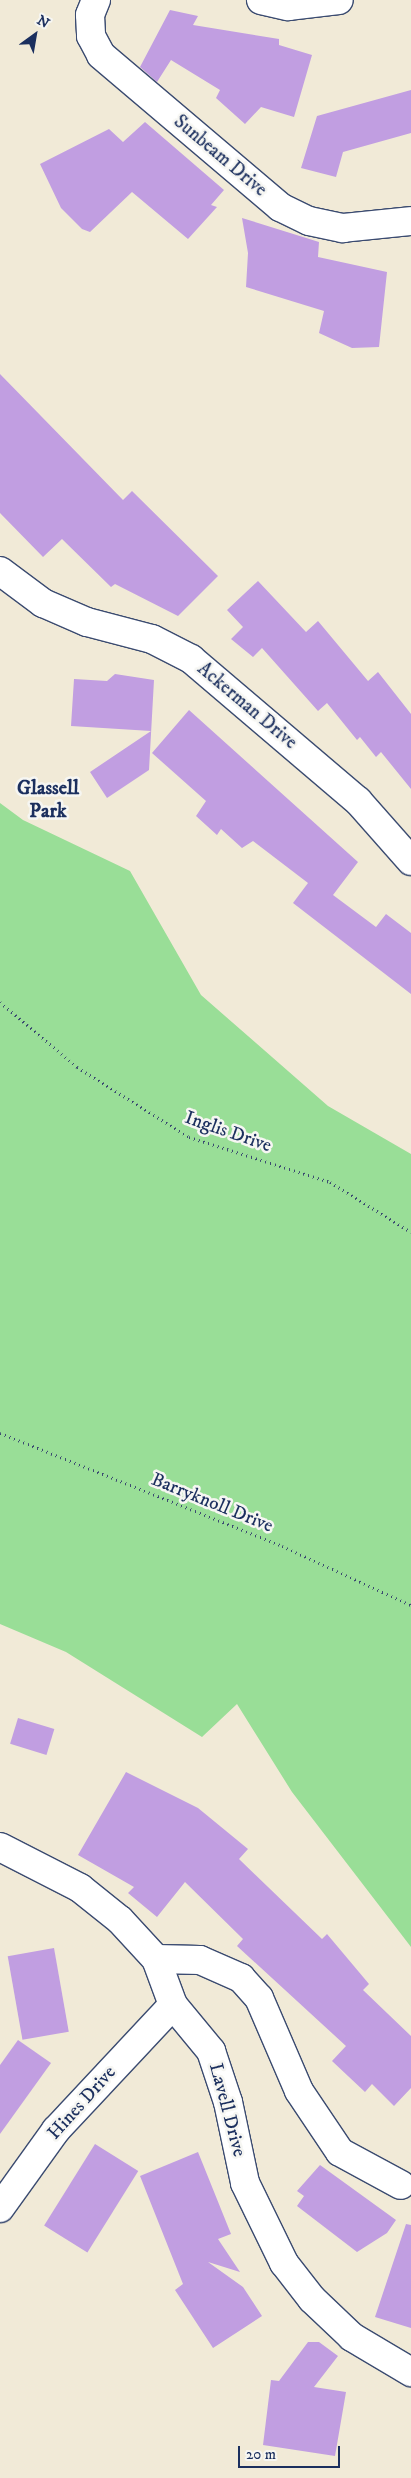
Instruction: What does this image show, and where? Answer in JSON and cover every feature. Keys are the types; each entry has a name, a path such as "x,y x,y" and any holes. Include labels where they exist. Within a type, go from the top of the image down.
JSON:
{"street":[{"name":"Sunbeam Drive","path":"96,0 90,15 91,36 101,55 280,206 309,221 342,228 411,221"},
{"path":"261,0 288,6 320,6 339,0"},
{"name":"Ackerman Drive","path":"0,571 43,603 87,622 152,639 191,658 358,801 411,861"},
{"name":"Lavell Drive","path":"0,1847 80,1888 120,1920 156,1959 173,2006 211,2051 228,2102 245,2183 284,2263 312,2299 352,2337 411,2372"},
{"path":"156,1959 200,1960 241,1978 259,1998 298,2092 340,2152 401,2185"},
{"name":"Hines Drive","path":"0,2208 56,2130 173,2006"}],"path":[{"name":"Inglis Drive","path":"0,1002 77,1066 189,1137 330,1182 411,1232"},
{"name":"Barryknoll Drive","path":"0,1433 282,1546 411,1605"}],"green space":[{"path":"0,803 23,820 130,871 201,995 328,1106 411,1154 411,1947 292,1792 237,1704 202,1737 66,1652 0,1624"}],"building":[{"path":"170,10 198,16 193,25 279,39 279,45 312,55 294,117 261,107 245,124 216,98 220,90 171,60 157,82 140,67"},
{"path":"411,90 411,133 343,152 336,177 301,168 317,116"},
{"path":"145,122 224,190 211,205 217,207 188,239 132,192 90,232 82,229 61,208 40,164 109,129 123,142"},
{"path":"242,218 319,242 318,257 387,272 379,347 352,348 319,333 324,311 246,287 248,253"},
{"path":"0,374 123,500 132,491 218,576 178,616 115,584 111,587 62,539 43,557 0,513"},
{"path":"258,581 306,632 318,621 368,681 378,672 411,714 411,789 381,752 376,757 360,737 357,740 327,703 318,711 262,648 253,657 231,639 243,627 227,610"},
{"path":"115,674 154,680 149,770 107,798 90,772 151,731 71,726 74,679 107,681"},
{"path":"189,710 358,862 333,895 376,927 386,914 411,933 411,994 293,903 308,883 253,841 242,848 221,829 217,835 196,816 206,801 152,753"},
{"path":"18,1718 54,1729 46,1755 10,1744"},
{"path":"126,1772 198,1808 248,1849 239,1859 322,1939 327,1934 369,1984 363,1990 411,2036 411,2088 394,2106 372,2084 365,2092 332,2061 346,2046 237,1946 243,1939 185,1882 157,1917 128,1893 134,1887 78,1855"},
{"path":"54,1948 69,2032 22,2040 8,1956"},
{"path":"18,2040 51,2063 0,2134 0,2065"},
{"path":"95,2144 138,2171 87,2252 44,2225"},
{"path":"198,2152 231,2234 218,2239 240,2272 208,2262 243,2287 262,2316 213,2348 175,2290 183,2284 140,2176"},
{"path":"320,2165 396,2220 387,2233 357,2252 297,2206 304,2196 297,2191"},
{"path":"406,2224 411,2225 411,2328 375,2317"},
{"path":"308,2342 319,2342 338,2356 314,2387 346,2392 335,2456 263,2445 271,2380 279,2381"}],"district":[{"name":"Glassell Park","path":"48,800"}]}
